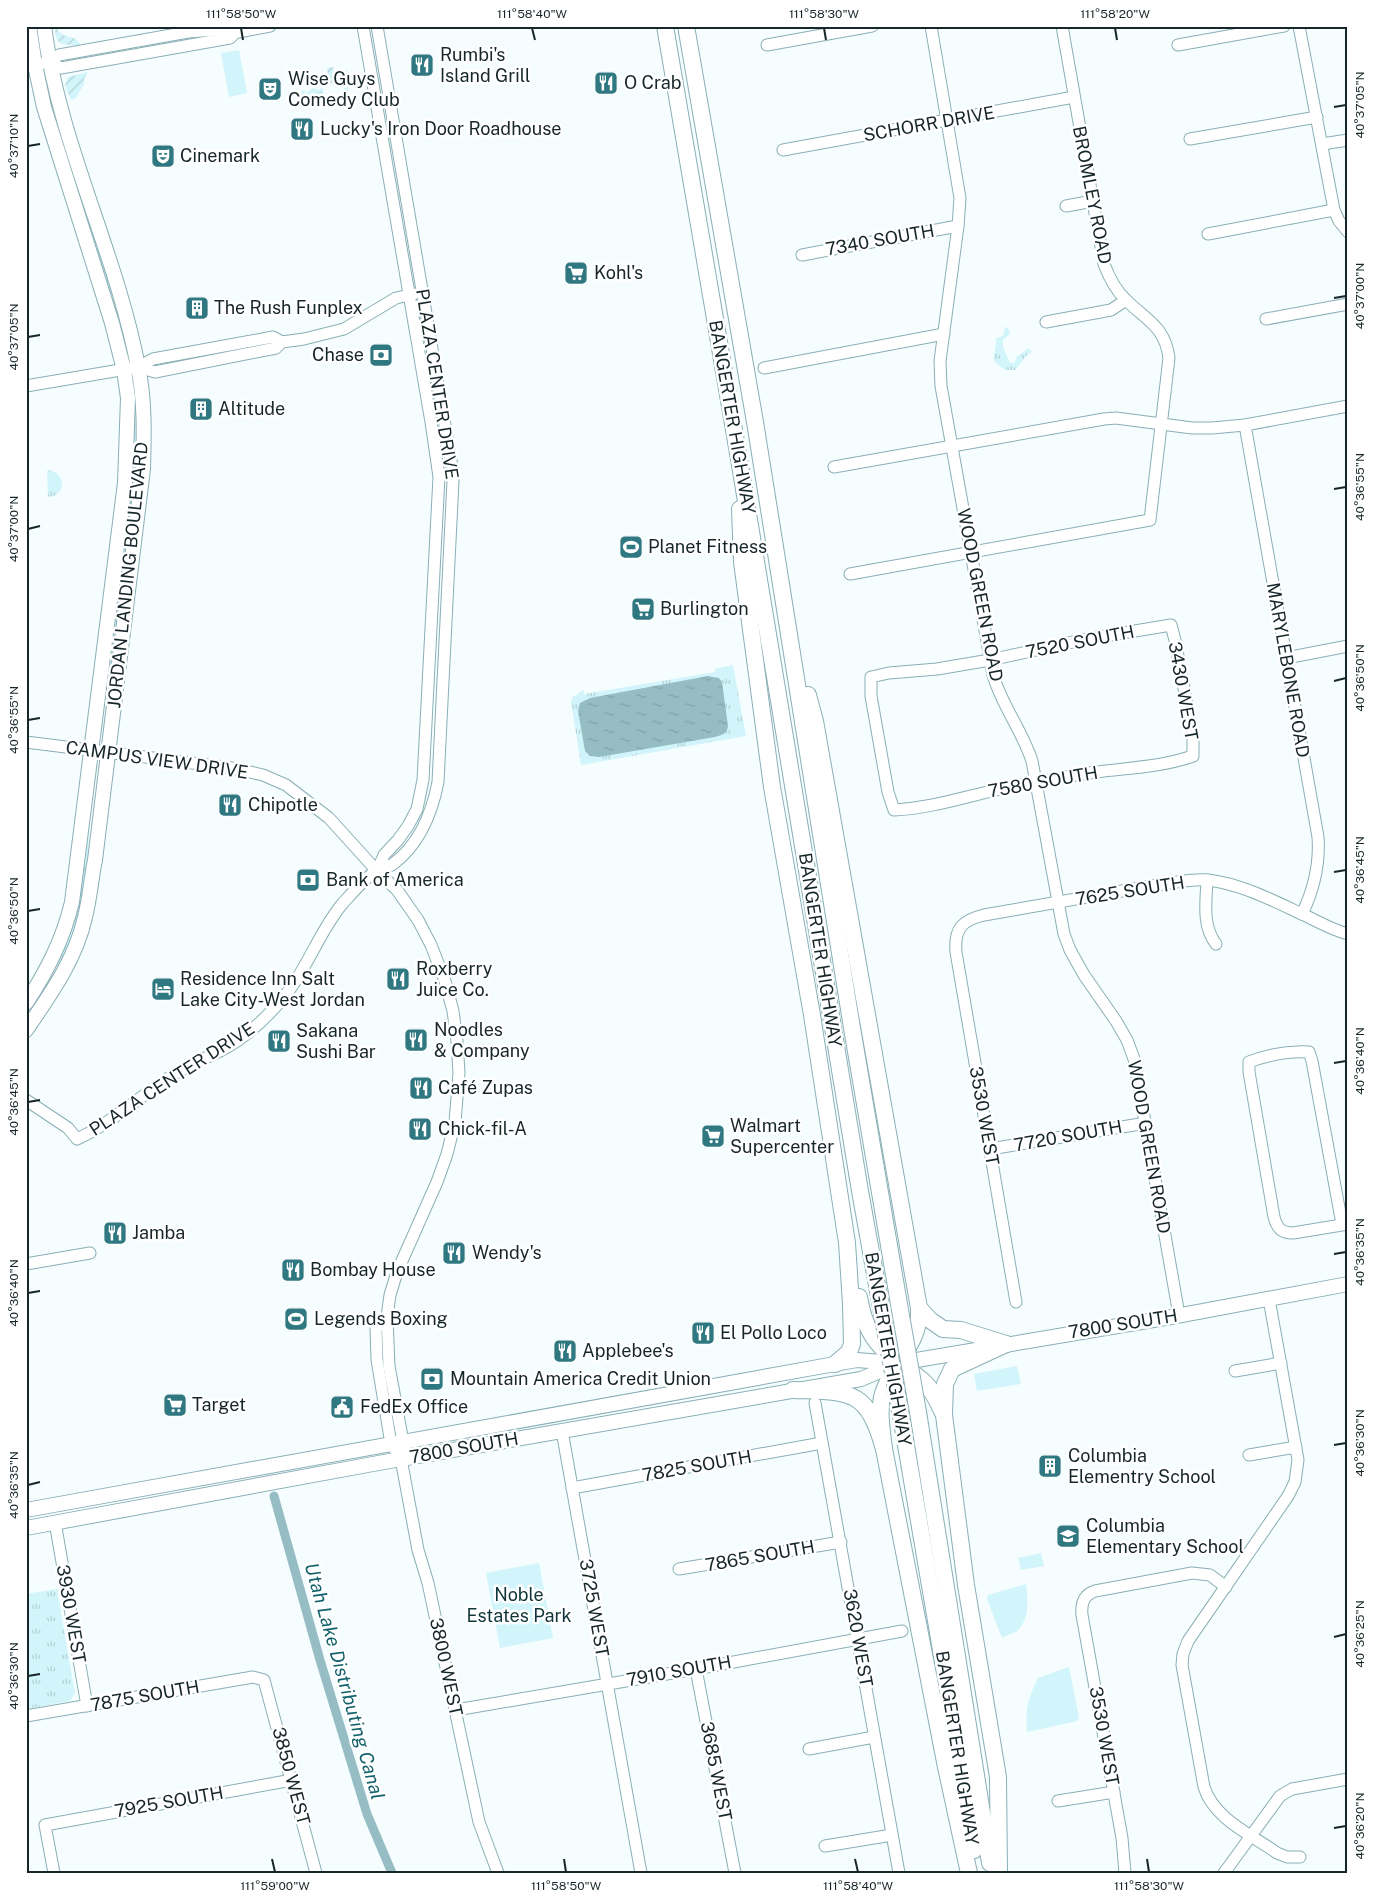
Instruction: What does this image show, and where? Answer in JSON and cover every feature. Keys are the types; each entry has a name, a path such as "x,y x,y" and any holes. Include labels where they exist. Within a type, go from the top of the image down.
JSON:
{"highway":[{"path":"654,26 677,148 696,211"},
{"name":"BANGERTER HIGHWAY","path":"664,26 741,471 860,1191 901,1416 967,1802 976,1873"},
{"name":"BANGERTER HIGHWAY","path":"686,26 753,413 849,1009 918,1412 992,1873"},
{"path":"741,471 739,526 757,678 772,787 830,1127 847,1244 862,1313 868,1329 883,1350 925,1383 934,1394 944,1415"},
{"path":"783,598 815,721 919,1308 920,1317 916,1334 884,1388 881,1403 884,1449"},
{"path":"835,1364 849,1352 852,1344 847,1244"},
{"path":"919,1308 930,1320 944,1329 961,1330 1006,1344"},
{"path":"998,1873 998,1777 966,1585 944,1415 945,1384 952,1369 1006,1344"},
{"path":"793,1390 841,1392 853,1397 866,1407 877,1425 884,1449 946,1767 969,1873"}],"main road":[{"name":"JORDAN LANDING BOULEVARD","path":"26,1003 54,956 68,918 92,750 126,483 128,398 124,370 112,323 30,66 29,26"},
{"name":"JORDAN LANDING BOULEVARD","path":"26,1030 65,969 79,939 86,917 95,860 143,469 143,399 138,367 125,310 68,136 49,62 44,26"},
{"name":"7800 SOUTH","path":"26,1528 401,1459 861,1379 899,1363 1348,1284"},
{"name":"7800 SOUTH","path":"26,1510 857,1360 899,1363"},
{"path":"205,1495 206,1490 212,1486 249,1480 261,1474 265,1467"}],"street":[{"path":"30,66 49,62 59,54 188,32 229,29 236,32 270,26"},
{"name":"PLAZA CENTER DRIVE","path":"363,26 439,477 423,780 417,809 398,840 384,855 377,871"},
{"name":"PLAZA CENTER DRIVE","path":"26,1100 68,1128 77,1139 104,1125 179,1071 234,1042 263,1020 287,992 334,914 367,879 377,871 392,864 418,837 431,811 438,782 453,481 450,446 377,26"},
{"path":"767,45 872,26"},
{"name":"WOOD GREEN ROAD","path":"931,26 958,184 960,209 940,361 941,386 990,660 997,689 1027,746 1036,782 1064,934 1070,950 1084,975 1127,1040 1134,1059 1179,1315"},
{"name":"BROMLEY ROAD","path":"972,552 1150,520 1169,358 1168,348 1162,333 1115,288 1104,264 1062,26"},
{"path":"1178,44 1284,26"},
{"path":"1299,26 1334,210 1339,221 1348,232"},
{"name":"SCHORR DRIVE","path":"783,150 1074,97"},
{"path":"1190,139 1317,117"},
{"path":"1322,144 1348,140"},
{"path":"1066,206 1093,202"},
{"path":"1208,234 1334,210"},
{"name":"7340 SOUTH","path":"802,254 958,226"},
{"path":"26,386 124,370 138,367 153,359 266,338 273,337 282,342 344,329 396,298 409,294 424,294"},
{"path":"1046,322 1111,310 1126,300"},
{"path":"1266,319 1348,304"},
{"path":"764,368 944,334"},
{"path":"834,467 1104,419 1130,419 1160,424 1212,428 1245,425 1348,406"},
{"name":"MARYLEBONE ROAD","path":"1245,425 1319,851 1314,886 1302,914"},
{"path":"850,574 972,552"},
{"name":"7520 SOUTH","path":"894,810 888,792 871,696 871,677 890,673 938,669 1087,639 1171,626"},
{"name":"3430 WEST","path":"1171,626 1193,737 1193,756"},
{"path":"1286,658 1348,646"},
{"name":"CAMPUS VIEW DRIVE","path":"26,742 232,768 263,775 286,785 330,818 377,871 397,890 422,928 439,965 453,1011 459,1073 456,1113 447,1154 438,1182 397,1272 390,1295 387,1317 389,1366 397,1443 401,1459"},
{"name":"7580 SOUTH","path":"894,810 935,805 988,790 1094,772 1150,767 1176,762 1193,756"},
{"path":"1207,880 1206,924 1210,936 1216,944"},
{"name":"7625 SOUTH","path":"958,930 964,923 974,917 1170,883 1207,880 1228,883 1254,892 1348,934"},
{"name":"3530 WEST","path":"958,930 955,940 956,952 1016,1302"},
{"path":"1309,1052 1345,1224 1293,1233 1284,1232 1278,1227 1274,1217 1249,1072 1249,1062 1258,1058 1309,1052"},
{"name":"7720 SOUTH","path":"990,1150 1146,1123"},
{"path":"26,1264 90,1253"},
{"path":"1269,1299 1296,1447 1298,1468 1292,1489 1188,1641 1184,1654 1183,1671 1206,1794 1218,1811 1251,1835 1282,1855 1300,1857"},
{"path":"1235,1371 1281,1363"},
{"name":"3620 WEST","path":"815,1403 899,1873"},
{"name":"3725 WEST","path":"562,1431 641,1873"},
{"name":"7825 SOUTH","path":"572,1488 822,1443"},
{"path":"1249,1455 1296,1447"},
{"name":"3800 WEST","path":"401,1459 418,1550 428,1583 479,1822 498,1873"},
{"name":"3930 WEST","path":"55,1522 87,1706"},
{"name":"7865 SOUTH","path":"679,1569 841,1542"},
{"name":"3530 WEST","path":"1125,1873 1122,1838 1082,1615 1084,1600 1088,1594 1094,1591 1192,1573 1210,1575 1226,1587"},
{"name":"7910 SOUTH","path":"456,1710 902,1631"},
{"name":"3685 WEST","path":"696,1669 734,1873"},
{"name":"7875 SOUTH","path":"26,1716 253,1676 264,1680"},
{"name":"3850 WEST","path":"264,1680 316,1873"},
{"path":"809,1748 874,1737"},
{"path":"1224,1873 1276,1799 1292,1789 1348,1779"},
{"name":"7925 SOUTH","path":"54,1873 46,1825 292,1780"},
{"path":"1058,1801 1114,1792"},
{"path":"825,1846 892,1835"}],"green space":[{"path":"55,26 58,27 58,31 63,35 76,39 80,44 79,46 64,44 58,41"},
{"path":"239,50 247,93 229,97 221,53"},
{"path":"333,67 334,73 347,70 348,93 342,94 344,89 342,83 340,85 336,82 333,84 326,82 325,77 328,76 327,68"},
{"path":"88,72 76,98 71,100 65,85 68,77"},
{"path":"313,88 323,89 325,99 315,100 314,97 305,98 305,95 302,96 301,92 304,90 306,93"},
{"path":"56,124 80,183 114,299 102,275"},
{"path":"1005,327 1008,328 1010,334 1003,340 1003,347 1010,363 1014,363 1017,359 1015,358 1029,348 1032,352 1026,356 1015,370 1005,370 994,361 996,338 1003,336"},
{"path":"134,391 138,475 105,735 102,735 110,678 109,648 132,468"},
{"path":"50,470 58,474 62,486 56,495 48,497 47,471"},
{"path":"733,665 746,736 581,765 571,702 573,696 583,690 584,694 715,672 715,669"},
{"path":"89,823 83,908 61,968 57,964"},
{"path":"1017,1366 1021,1384 977,1391 974,1374"},
{"path":"1041,1553 1044,1566 1021,1570 1018,1558"},
{"name":"Noble Estates Park","path":"539,1563 553,1638 500,1648 486,1573"},
{"path":"1026,1584 1027,1603 1024,1621 1017,1631 1002,1638 987,1599 988,1595"},
{"path":"57,1589 75,1693 70,1701 26,1709 26,1594"},
{"path":"1069,1667 1079,1718 1077,1721 1027,1732 1026,1716 1028,1704 1038,1678"}],"water":[{"path":"708,676 719,678 722,682 728,726 724,734 599,757 590,756 585,751 578,711 580,703 590,698"}],"waterway":[{"name":"Utah Lake Distributing Canal","path":"274,1496 320,1660 367,1814 392,1873"}],"place":[{"name":"Rumbi's Island Grill","path":"422,65"},
{"name":"O Crab","path":"606,83"},
{"name":"Wise Guys Comedy Club","path":"270,89"},
{"name":"Lucky's Iron Door Roadhouse","path":"302,129"},
{"name":"Cinemark","path":"163,156"},
{"name":"Kohl's","path":"576,273"},
{"name":"The Rush Funplex","path":"197,308"},
{"name":"Chase","path":"381,355"},
{"name":"Altitude","path":"201,409"},
{"name":"Planet Fitness","path":"631,547"},
{"name":"Burlington","path":"643,609"},
{"name":"Chipotle","path":"230,805"},
{"name":"Bank of America","path":"308,880"},
{"name":"Roxberry Juice Co.","path":"398,979"},
{"name":"Residence Inn Salt Lake City-West Jordan","path":"163,989"},
{"name":"Noodles & Company","path":"416,1040"},
{"name":"Sakana Sushi Bar","path":"279,1041"},
{"name":"Café Zupas","path":"421,1088"},
{"name":"Chick-fil-A","path":"420,1129"},
{"name":"Walmart Supercenter","path":"713,1136"},
{"name":"Jamba","path":"115,1233"},
{"name":"Wendy's","path":"454,1253"},
{"name":"Bombay House","path":"293,1270"},
{"name":"Legends Boxing","path":"296,1319"},
{"name":"El Pollo Loco","path":"703,1333"},
{"name":"Applebee's","path":"565,1351"},
{"name":"Mountain America Credit Union","path":"432,1379"},
{"name":"Target","path":"175,1405"},
{"name":"FedEx Office","path":"342,1407"},
{"name":"Columbia Elementry School","path":"1050,1466"},
{"name":"Columbia Elementary School","path":"1068,1536"}]}
